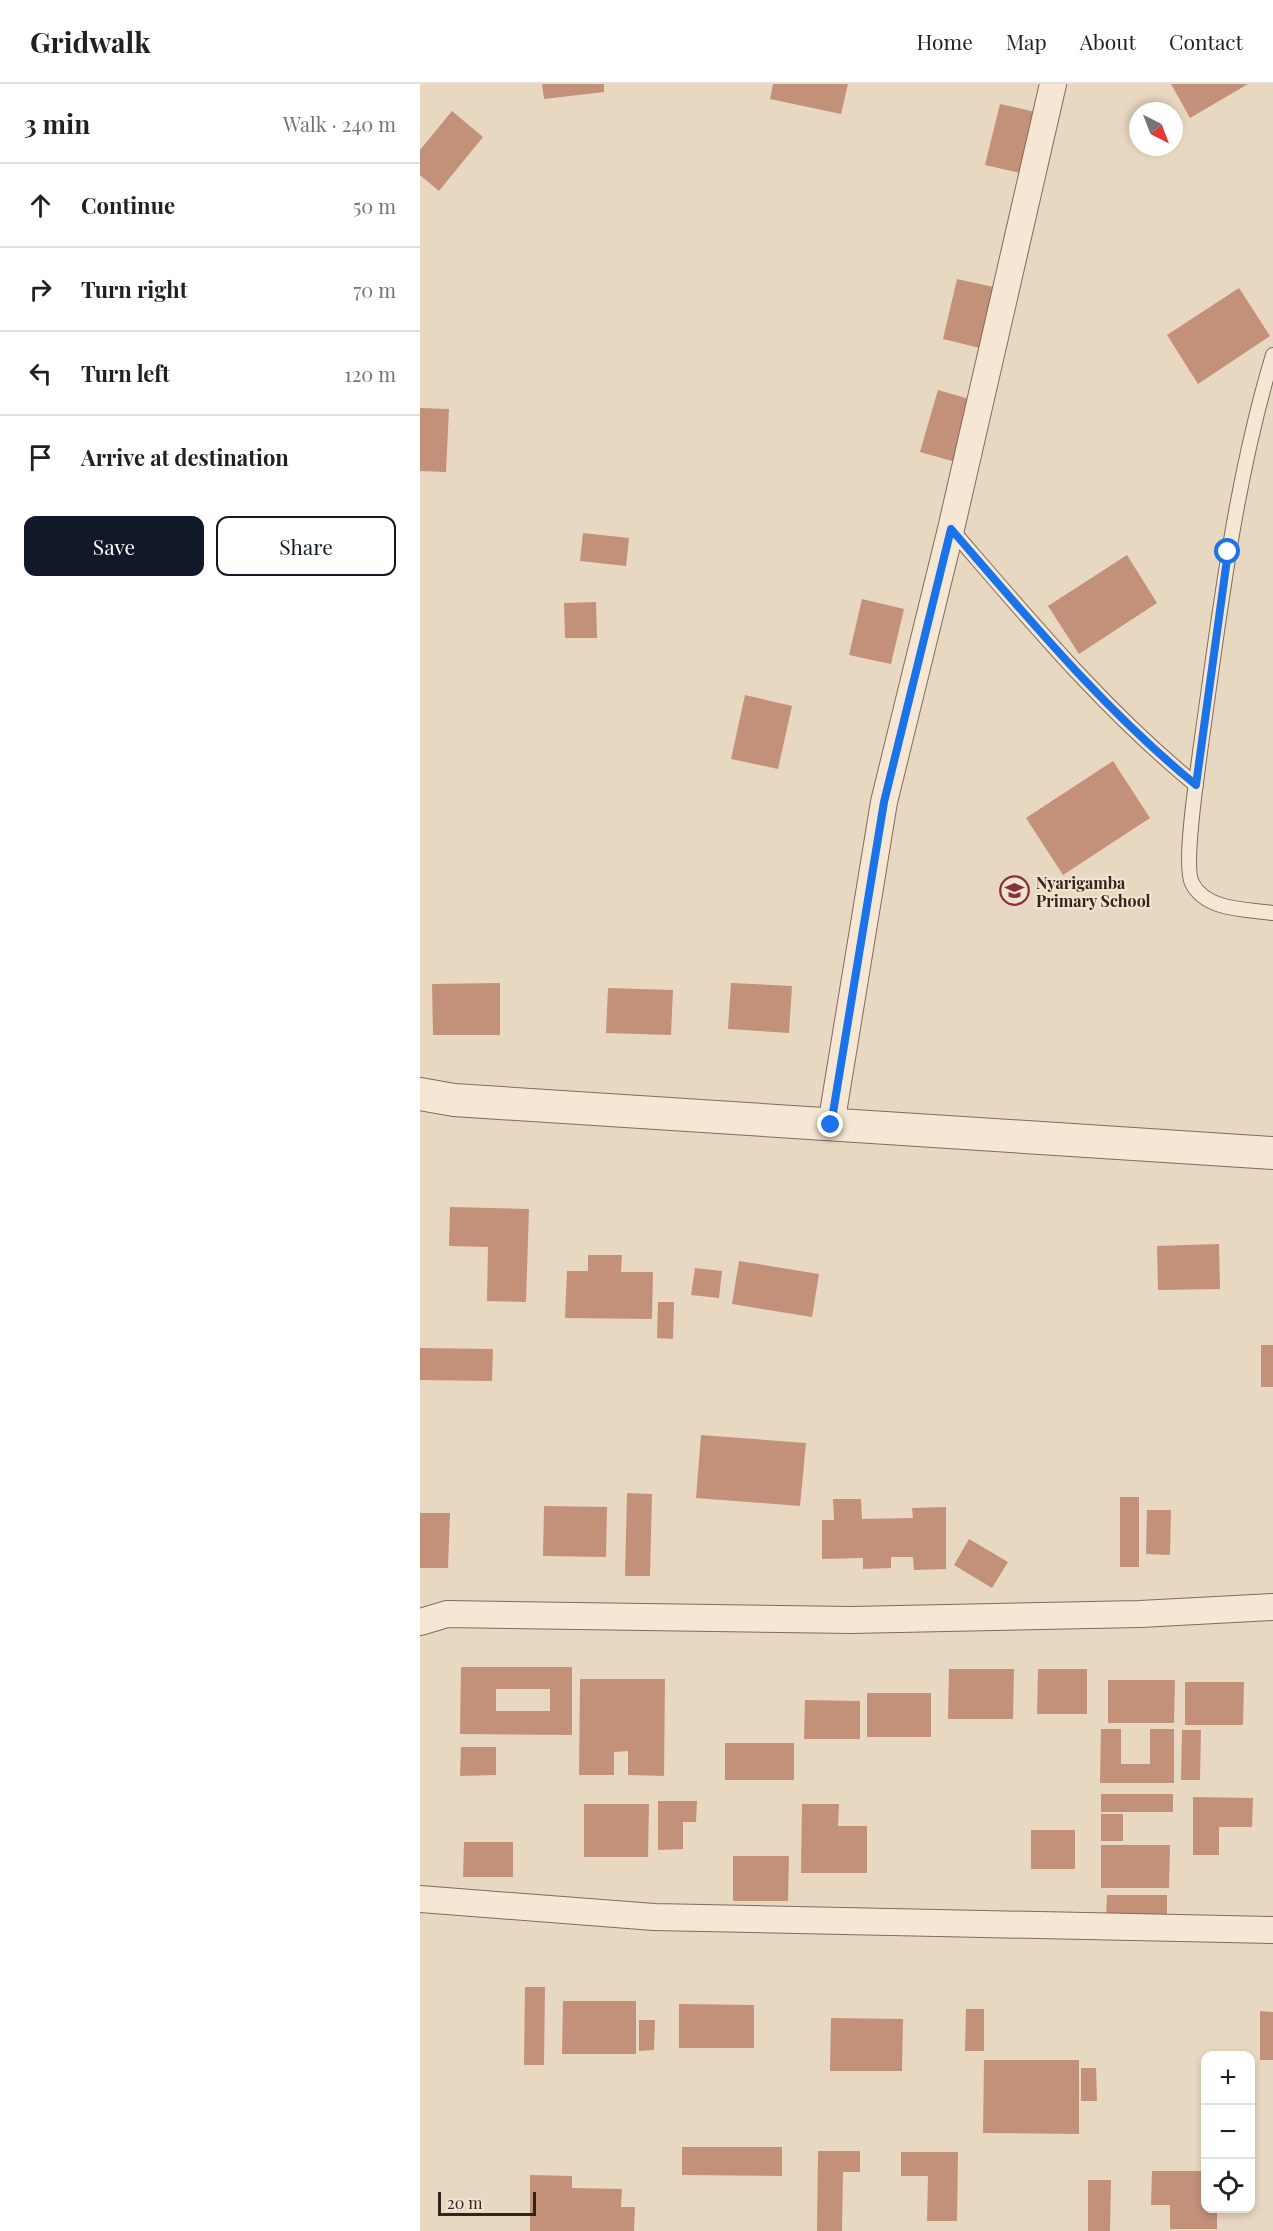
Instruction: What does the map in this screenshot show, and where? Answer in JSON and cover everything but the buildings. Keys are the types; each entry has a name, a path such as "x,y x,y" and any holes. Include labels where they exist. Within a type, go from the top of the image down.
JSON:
{"street":[{"path":"831,1125 884,802 951,529 1053,84"},
{"path":"420,1094 454,1100 1273,1154"},
{"path":"420,1623 447,1614 851,1620 1140,1614 1273,1607"},
{"path":"420,1899 654,1917 1273,1930"}],"lane":[{"path":"1273,355 1261,393 1228,552 1196,785 1189,862 1191,882 1202,897 1221,906 1273,913"},
{"path":"951,529 1058,653 1098,695 1157,753 1196,785"}],"place":[{"name":"Nyarigamba Primary School","path":"1015,891"}],"route":[{"path":"831,1125 884,802 951,529 1058,653 1122,720 1196,785 1228,552"}]}
